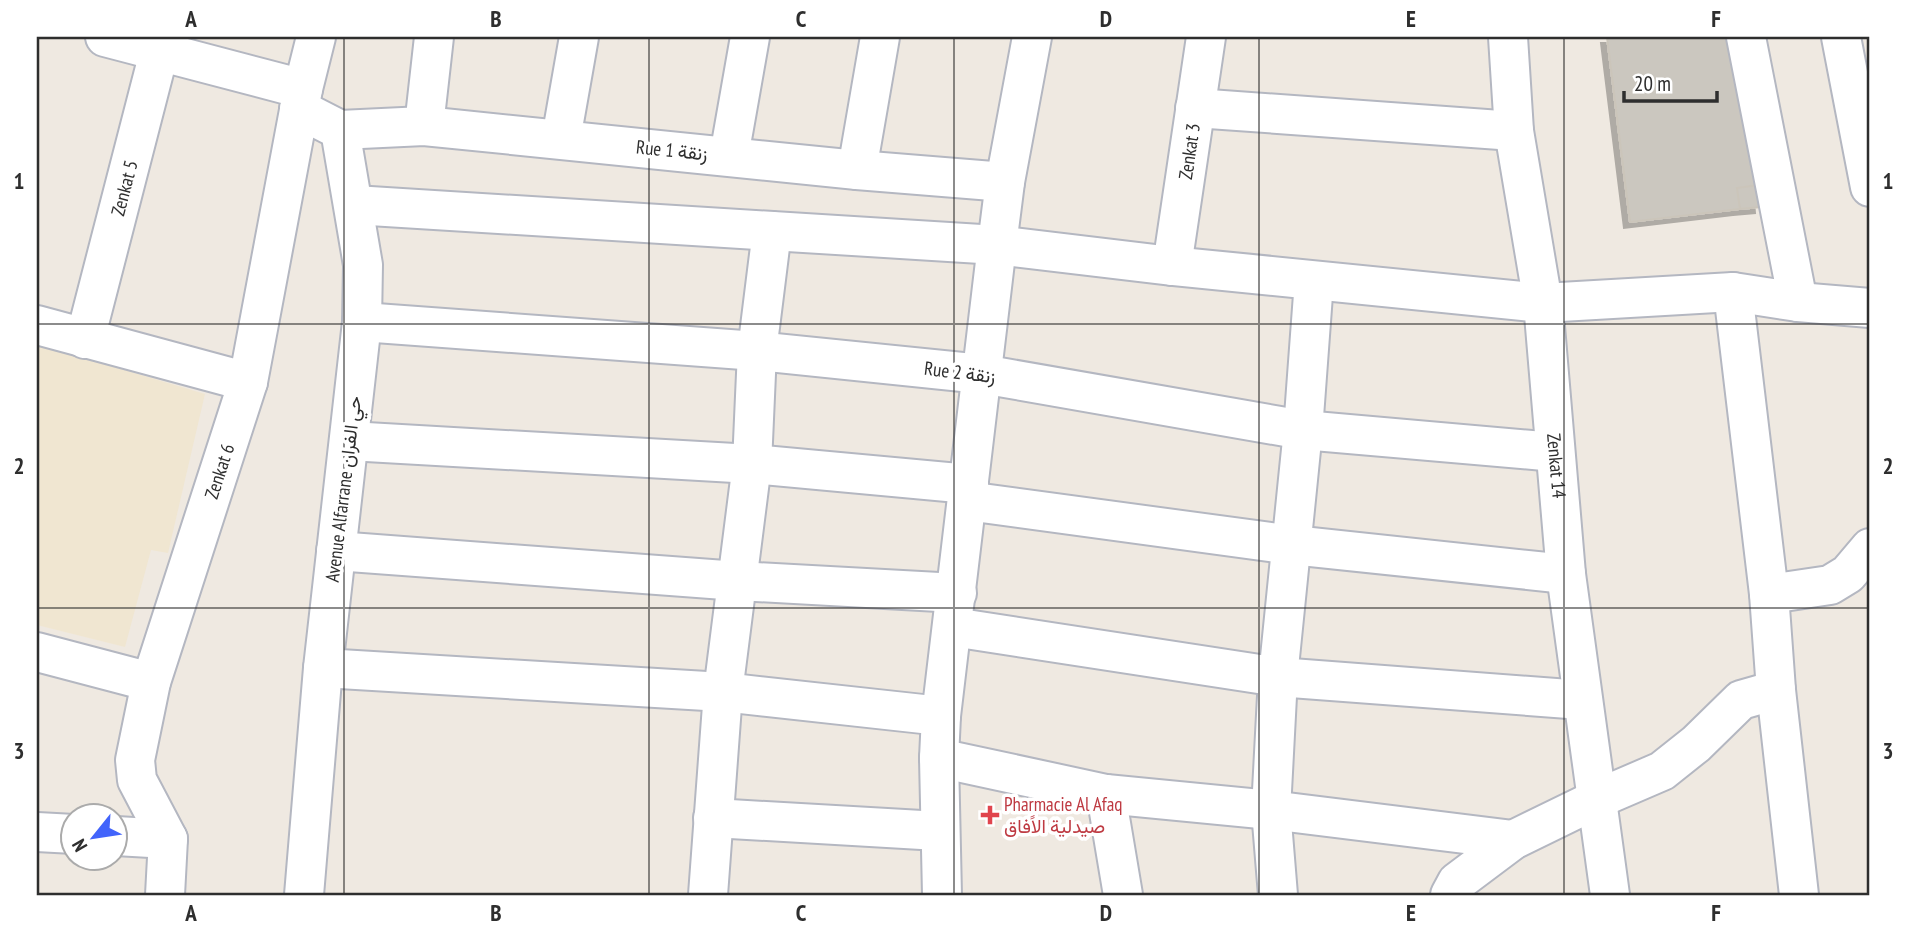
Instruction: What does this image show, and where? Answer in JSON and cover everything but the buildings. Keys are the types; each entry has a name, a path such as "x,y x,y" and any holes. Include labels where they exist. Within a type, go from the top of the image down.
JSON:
{"street":[{"path":"105,37 161,44 301,99 340,130"},
{"name":"Zenkat 6","path":"168,839 137,780 135,760 151,682 248,382 301,99 316,37"},
{"path":"424,126 434,37"},
{"path":"561,139 579,37"},
{"path":"729,156 750,37"},
{"path":"857,170 880,37"},
{"path":"942,895 939,758 942,716 1005,182 1032,37"},
{"name":"Zenkat 3","path":"1172,266 1206,37"},
{"name":"Zenkat 14","path":"1508,37 1514,131 1543,303 1566,574 1581,701 1610,895"},
{"path":"1746,37 1798,302"},
{"path":"1841,37 1868,167"},
{"name":"Zenkat 5","path":"85,339 161,44"},
{"path":"1195,108 1514,131"},
{"name":"Rue 1 زنقة","path":"340,130 424,126 857,170 1005,182"},
{"name":"Avenue Alfarrane حي الفران","path":"304,895 323,668 362,322 363,265 340,130"},
{"path":"354,205 997,245 1172,266 1543,303 1733,292 1798,302 1870,308"},
{"path":"708,895 723,692 752,464 757,351 772,231"},
{"path":"1278,895 1271,810 1278,677 1303,430 1314,281"},
{"path":"1733,292 1769,594 1776,690 1799,895"},
{"name":"Rue 2 زنقة","path":"362,322 757,351 982,374 1303,430 1555,452"},
{"path":"37,325 248,382"},
{"path":"349,441 752,464 968,492 1292,545 1566,574"},
{"path":"1769,594 1830,585 1848,574 1870,548"},
{"path":"335,551 738,581 955,610 1278,677 1581,701"},
{"path":"37,652 151,682"},
{"path":"323,668 723,692 942,716"},
{"path":"1450,895 1457,882 1513,840 1662,771 1696,744 1741,700 1776,690"},
{"path":"939,758 1106,794 1271,810 1513,840"},
{"path":"1106,794 1123,895"},
{"path":"713,818 939,831"},
{"path":"37,832 60,833"},
{"path":"130,837 168,839 165,895"}],"shaded area":[{"path":"37,344 205,394 168,553 151,550 125,647 37,625"}],"place":[{"name":"Pharmacie Al Afaq صيدلية الاًفاق","path":"990,815"}]}
